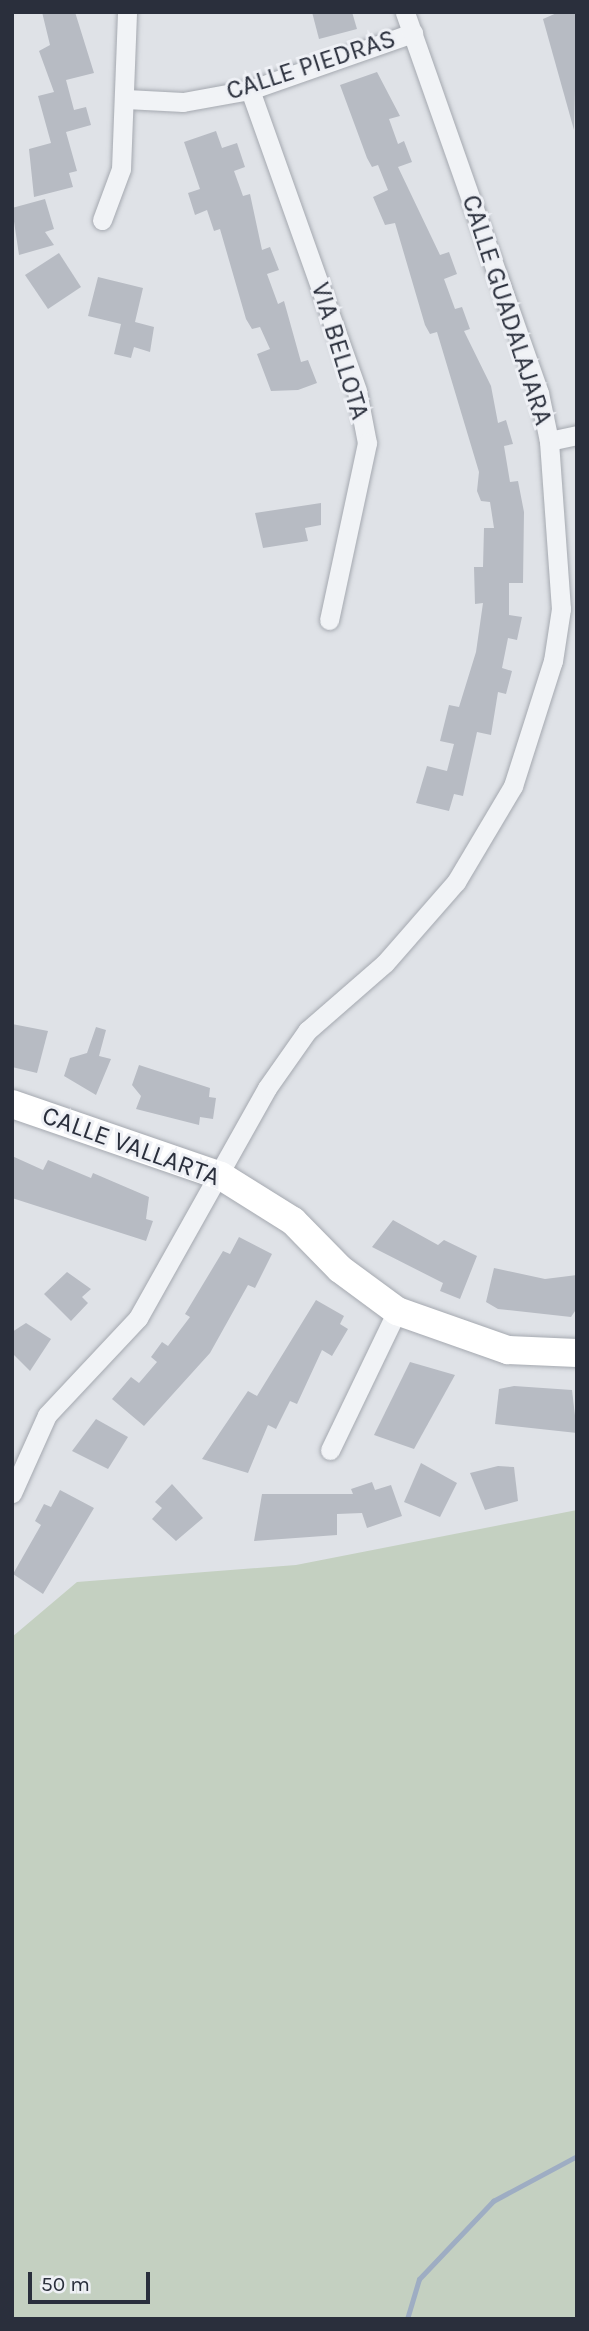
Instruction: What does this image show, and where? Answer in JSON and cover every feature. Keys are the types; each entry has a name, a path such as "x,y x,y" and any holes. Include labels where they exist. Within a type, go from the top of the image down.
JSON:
{"street":[{"path":"102,220 121,169 126,99 127,12"},
{"name":"CALLE GUADALAJARA","path":"12,1493 47,1415 138,1318 307,1031 385,963 456,882 513,786 539,715 561,609 549,441 538,393 405,12"},
{"name":"CALLE PIEDRAS","path":"126,99 183,102 250,90 413,33"},
{"name":"VIA BELLOTA","path":"250,90 357,391 367,443 329,621"},
{"path":"549,441 577,435"},
{"name":"CALLE VALLARTA","path":"12,1104 221,1176 293,1221 340,1269 397,1311 508,1350 577,1353"},
{"path":"330,1450 397,1311"}],"green space":[{"path":"577,1510 577,2319 12,2319 12,1637 77,1582 296,1565"}],"building":[{"path":"42,12 75,12 94,73 66,80 74,110 86,107 91,125 66,132 77,171 69,173 73,187 34,197 29,149 51,143 38,96 54,92 39,51 50,45"},
{"path":"312,12 352,12 357,29 319,39"},
{"path":"559,12 577,12 574,130 543,19"},
{"path":"377,72 400,116 389,119 398,144 404,141 412,162 398,167 440,255 449,252 457,274 444,279 455,309 462,307 470,329 464,331 491,386 498,423 506,420 513,444 504,446 510,482 518,481 524,512 523,583 509,583 509,615 522,617 517,640 508,638 502,668 512,671 506,694 498,692 491,735 477,732 463,796 454,794 449,811 416,803 427,766 447,771 454,744 440,741 449,705 459,707 476,652 483,603 475,604 474,567 483,567 484,528 494,528 490,502 481,501 477,491 479,472 437,332 430,334 425,325 395,223 385,225 373,197 388,190 378,165 372,167 367,158 340,85"},
{"path":"216,131 222,148 237,143 245,167 234,171 243,196 250,194 262,250 270,247 279,270 267,274 278,304 284,301 301,362 308,360 317,383 298,390 271,391 257,354 270,349 260,327 252,329 246,319 220,229 214,231 207,210 195,215 188,193 200,189 184,142"},
{"path":"45,199 54,229 45,232 54,245 19,255 12,208"},
{"path":"59,253 81,287 48,309 25,275"},
{"path":"98,277 143,288 135,322 154,327 150,352 134,347 131,358 114,354 121,324 88,316"},
{"path":"321,503 321,525 305,528 308,541 263,548 255,513"},
{"path":"12,1024 48,1031 37,1073 12,1067"},
{"path":"96,1027 106,1030 99,1056 111,1059 96,1095 64,1076 70,1058 87,1053"},
{"path":"139,1065 210,1088 209,1097 216,1098 213,1119 200,1117 199,1125 136,1109 141,1096 132,1085"},
{"path":"12,1156 43,1170 48,1160 91,1178 93,1173 149,1197 146,1219 153,1221 146,1241 12,1198"},
{"path":"393,1220 438,1245 444,1240 477,1256 460,1299 440,1291 443,1283 372,1247"},
{"path":"239,1237 272,1254 255,1288 248,1285 210,1353 144,1426 112,1399 131,1377 139,1383 157,1362 151,1357 162,1342 168,1346 190,1317 185,1314 223,1251 230,1254"},
{"path":"494,1268 545,1279 577,1275 577,1308 571,1317 498,1309 486,1302"},
{"path":"67,1272 91,1289 82,1297 88,1303 71,1321 44,1294"},
{"path":"316,1300 344,1316 340,1324 348,1329 332,1356 322,1350 297,1404 290,1401 276,1429 268,1425 248,1473 202,1459 248,1391 257,1396"},
{"path":"26,1323 51,1339 30,1371 12,1353 12,1332"},
{"path":"410,1362 455,1375 414,1449 374,1435"},
{"path":"514,1386 572,1390 577,1433 495,1424 499,1389"},
{"path":"96,1419 128,1437 108,1469 72,1451"},
{"path":"421,1463 457,1483 440,1517 404,1502"},
{"path":"498,1466 514,1467 518,1501 485,1510 470,1473"},
{"path":"372,1482 375,1490 391,1485 402,1516 367,1528 362,1513 337,1514 337,1535 254,1541 262,1494 353,1494 351,1489"},
{"path":"172,1484 203,1518 176,1541 152,1519 162,1508 155,1502"},
{"path":"60,1490 94,1508 43,1594 13,1574 41,1525 35,1521 44,1504 51,1507"}],"waterway":[{"path":"407,2319 419,2279 493,2201 577,2156"}]}
